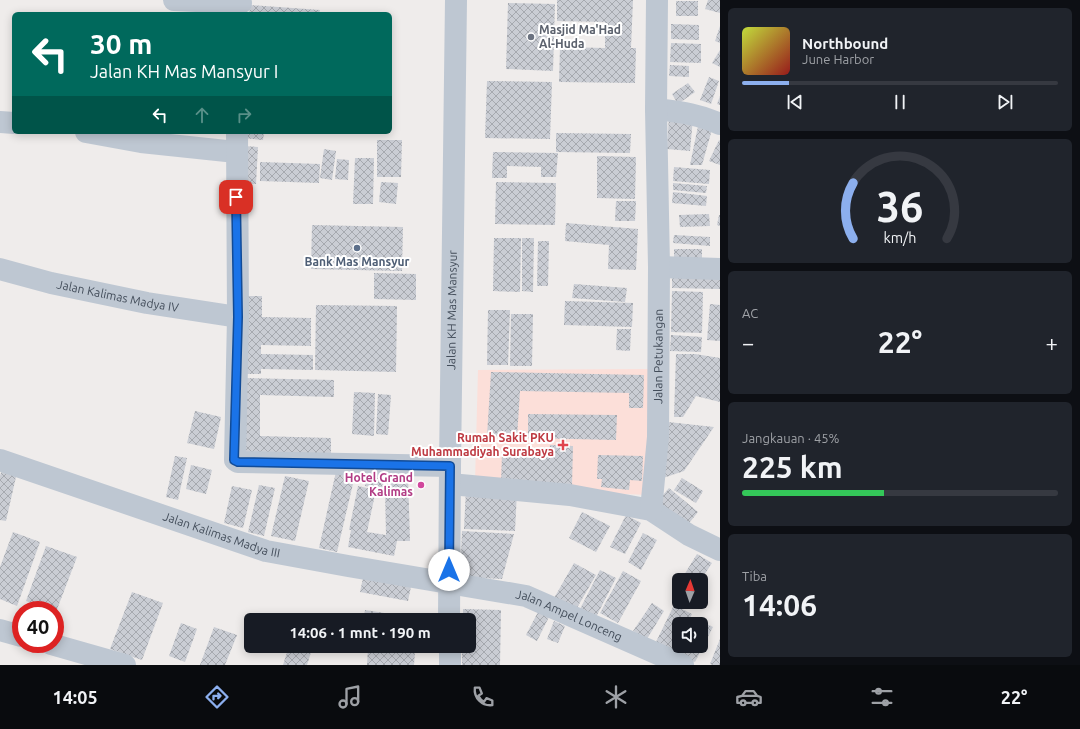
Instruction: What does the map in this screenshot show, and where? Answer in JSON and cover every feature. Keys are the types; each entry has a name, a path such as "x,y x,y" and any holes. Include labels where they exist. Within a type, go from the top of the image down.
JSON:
{"street":[{"path":"174,0 240,6"},
{"name":"Jalan KH Mas Mansyur","path":"450,613 450,475 456,0"},
{"name":"Jalan Petukangan","path":"651,510 658,437 659,267 656,109 657,0"},
{"path":"656,109 703,116 720,124"},
{"path":"0,122 12,123"},
{"path":"97,134 141,142 236,142 238,317 234,458 236,461 246,463 450,475 570,495 651,510 689,534 720,550"},
{"path":"659,267 720,269"},
{"name":"Jalan Kalimas Madya IV","path":"0,269 51,283 146,303 238,317"},
{"name":"Jalan Kalimas Madya III","path":"0,460 266,551 449,584"},
{"name":"Jalan Ampel Lonceng","path":"449,584 526,596 684,665"},
{"path":"0,630 12,633"},
{"path":"64,648 125,665"},
{"path":"450,653 450,665"}],"shaded area":[{"name":"Rumah Sakit PKU Muhammadiyah Surabaya","path":"652,369 648,495 579,492 475,482 478,370"}],"building":[{"path":"557,0 633,0 631,48 636,48 635,83 559,82 560,47 605,48 605,22 557,21"},
{"path":"708,0 720,0 720,13 705,9"},
{"path":"676,1 698,1 698,16 676,16"},
{"name":"Masjid Ma'Had Al-Huda","path":"508,3 555,4 553,71 506,69"},
{"path":"250,5 320,10 320,12 249,12"},
{"path":"671,24 699,25 699,40 671,39"},
{"path":"720,26 720,43 715,41"},
{"path":"671,43 701,44 701,63 670,62"},
{"path":"720,50 720,67 712,63"},
{"path":"670,65 689,66 689,77 669,76"},
{"path":"709,77 719,81 711,104 700,100"},
{"path":"487,81 552,82 550,139 485,138"},
{"path":"688,83 695,92 678,104 672,94"},
{"path":"720,96 720,105 717,104"},
{"path":"669,116 693,118 690,151 667,149"},
{"path":"698,126 713,126 702,165 690,165"},
{"path":"556,133 631,134 630,153 556,152"},
{"path":"242,134 264,134 263,140 242,138"},
{"path":"377,140 402,140 401,177 377,177"},
{"path":"719,140 720,141 720,165 709,161"},
{"path":"243,146 258,147 256,184 242,184"},
{"path":"324,149 336,151 332,180 320,178"},
{"path":"493,152 558,153 556,177 541,177 541,167 507,166 507,178 492,178"},
{"path":"597,156 636,157 635,199 597,198"},
{"path":"355,158 374,158 373,204 353,204"},
{"path":"337,159 349,160 348,180 335,179"},
{"path":"260,162 320,164 319,183 260,181"},
{"path":"674,167 710,170 709,184 673,181"},
{"path":"381,182 398,183 396,204 379,202"},
{"path":"496,182 556,183 555,225 495,224"},
{"path":"673,183 707,186 706,193 673,190"},
{"path":"673,192 707,196 706,206 672,203"},
{"path":"616,201 636,201 635,221 615,221"},
{"path":"709,214 710,226 680,227 679,215"},
{"path":"720,215 720,226 717,225"},
{"path":"566,223 638,229 636,270 608,269 609,245 565,241"},
{"name":"Bank Mas Mansyur","path":"312,225 403,227 402,271 311,269"},
{"path":"674,235 710,237 710,246 673,243"},
{"path":"494,238 521,238 520,292 493,291"},
{"path":"522,238 534,238 533,292 522,291"},
{"path":"538,241 549,241 548,286 537,286"},
{"path":"674,249 702,249 702,261 674,261"},
{"path":"672,271 720,272 720,289 672,288"},
{"path":"374,273 416,274 416,300 374,299"},
{"path":"574,284 627,288 625,302 572,298"},
{"path":"672,291 703,292 702,333 671,332"},
{"path":"243,296 262,296 262,317 311,318 311,346 261,345 261,354 313,355 313,370 261,369 261,374 241,374"},
{"path":"565,301 633,303 632,327 564,325"},
{"path":"710,304 720,305 720,341 707,340"},
{"path":"316,305 397,306 396,372 315,370"},
{"path":"488,310 510,310 508,365 487,365"},
{"path":"511,314 533,314 532,366 510,366"},
{"path":"617,329 631,329 630,351 616,350"},
{"path":"671,335 702,337 701,352 670,351"},
{"path":"676,354 695,354 720,358 720,402 696,396 683,417 674,417"},
{"path":"491,372 644,375 643,408 629,408 629,393 520,391 517,438 487,436"},
{"path":"243,378 334,380 334,397 260,395 260,436 331,438 331,459 241,456"},
{"path":"354,392 375,393 374,436 352,434"},
{"path":"378,394 391,395 388,435 376,434"},
{"path":"195,411 221,417 214,449 187,443"},
{"path":"528,414 617,415 616,440 528,438"},
{"path":"668,422 714,427 684,471 663,478"},
{"path":"550,445 573,446 572,486 501,483 502,453 549,454"},
{"path":"598,455 643,456 642,481 630,480 629,490 601,487 602,479 597,479"},
{"path":"175,456 187,458 178,500 166,497"},
{"path":"3,465 18,468 6,521 0,520 0,476"},
{"path":"191,465 212,470 206,494 186,489"},
{"path":"368,466 408,474 410,541 397,541 394,556 348,547 351,530 349,530 358,486 376,490 367,532 386,535 385,489 365,486"},
{"path":"337,467 356,471 337,552 319,548"},
{"path":"285,476 309,481 295,541 271,536"},
{"path":"682,478 703,491 696,503 674,490"},
{"path":"259,485 275,488 264,536 248,532"},
{"path":"232,486 252,490 243,528 224,523"},
{"path":"669,488 698,512 686,527 657,502"},
{"path":"466,489 517,492 515,531 464,529"},
{"path":"582,512 610,526 596,552 569,538"},
{"path":"626,515 641,523 625,554 610,547"},
{"path":"462,531 514,534 502,579 460,577"},
{"path":"13,532 40,542 19,601 12,601 12,604 0,599 0,567"},
{"path":"643,533 657,540 641,570 628,562"},
{"path":"46,546 77,557 60,601 26,601"},
{"path":"697,554 712,563 706,573 685,573"},
{"path":"574,563 596,575 574,613 553,600"},
{"path":"600,570 616,578 596,617 580,609"},
{"path":"623,571 641,581 618,623 600,613"},
{"path":"364,573 412,582 408,601 360,592"},
{"path":"132,592 163,603 142,660 110,649"},
{"path":"652,603 664,611 647,639 633,631"},
{"path":"463,609 501,610 500,665 462,665 462,653 476,653 476,613 463,613"},
{"path":"672,609 682,609 692,614 690,617 672,617 672,652 655,644"},
{"path":"365,610 384,613 365,613"},
{"path":"538,612 549,617 537,641 526,635"},
{"path":"554,621 565,626 558,643 547,639"},
{"path":"181,623 197,629 185,662 169,656"},
{"path":"708,625 713,627 708,637"},
{"path":"214,627 237,635 225,665 200,665"},
{"path":"720,639 720,665 710,664"},
{"path":"287,653 311,653 307,665 283,665"},
{"path":"368,653 415,653 414,665 367,665"},
{"path":"678,653 700,653 695,662"}],"place":[{"name":"Masjid Ma'Had Al-Huda","path":"531,37"},
{"name":"Bank Mas Mansyur","path":"357,248"},
{"name":"Rumah Sakit PKU Muhammadiyah Surabaya","path":"563,445"},
{"name":"Hotel Grand Kalimas","path":"421,485"}],"route":[{"path":"236,197 238,317 234,460 238,462 450,466 449,570"}]}
